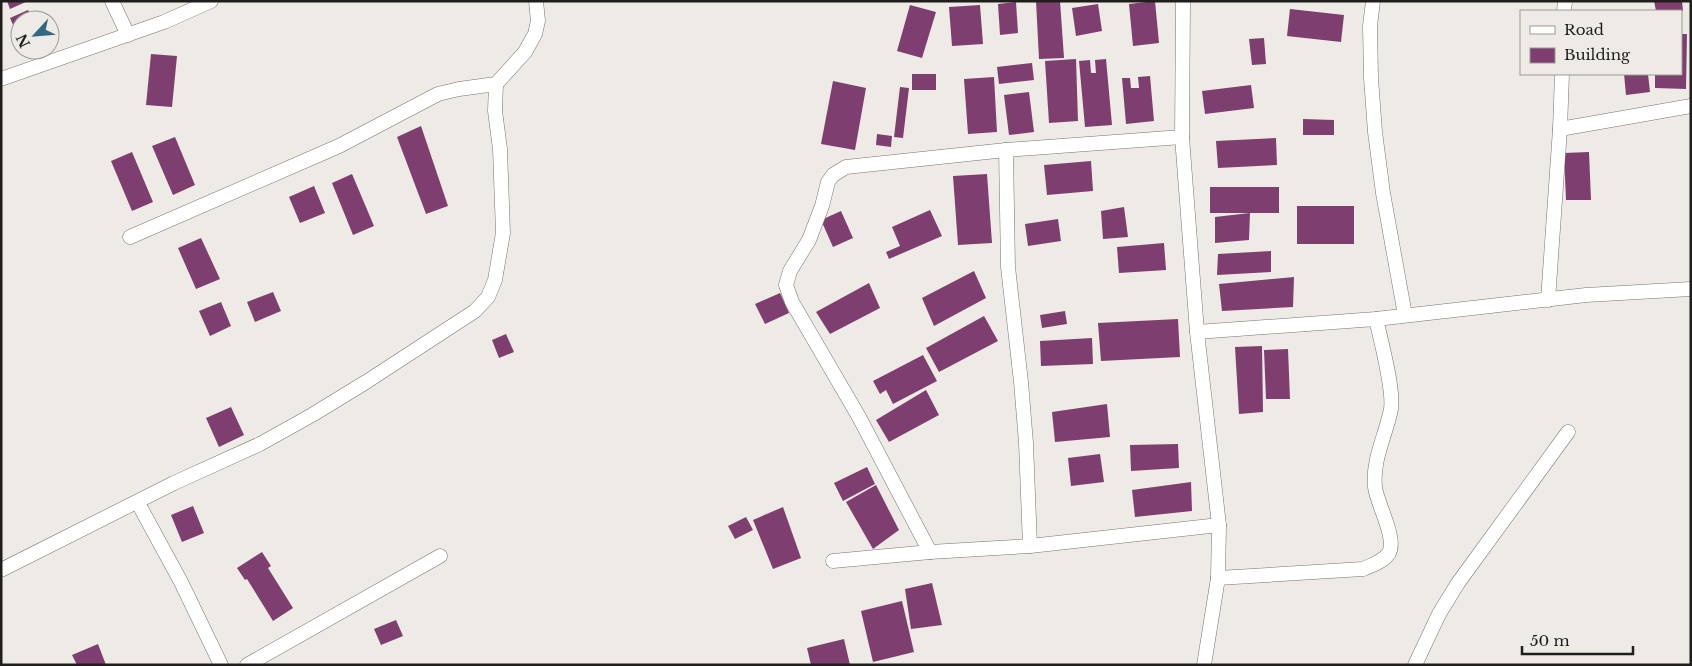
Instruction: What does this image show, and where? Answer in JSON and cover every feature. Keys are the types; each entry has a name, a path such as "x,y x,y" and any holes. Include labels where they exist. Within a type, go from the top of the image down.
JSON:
{"street":[{"path":"112,1 128,35"},
{"path":"1,80 164,22 211,1"},
{"path":"1,570 174,484 260,444 366,382 475,311 488,297 495,280 503,233 500,149 495,111 496,84 525,52 535,34 538,21 536,1"},
{"path":"1183,1 1182,137 1197,332 1218,526 1218,578 1204,665"},
{"path":"1373,1 1370,26 1375,132 1383,193 1405,315"},
{"path":"1548,300 1562,75"},
{"path":"130,237 339,146 438,94 459,88 496,84"},
{"path":"1560,129 1691,106"},
{"path":"930,552 859,417 792,302 786,285 790,270 809,240 822,206 828,182 833,175 846,167 1006,150 1182,137"},
{"path":"1006,150 1008,267 1026,434 1030,546"},
{"path":"1197,332 1376,319 1586,295 1691,289"},
{"path":"1218,578 1363,569 1379,562 1389,552 1391,540 1375,488 1375,468 1391,408 1391,395 1376,319"},
{"path":"1415,665 1439,614 1458,583 1568,432"},
{"path":"138,503 181,582 221,665"},
{"path":"833,561 930,552 1030,546 1218,526"},
{"path":"247,665 440,556"}],"building":[{"path":"7,1 28,1 10,9"},
{"path":"1036,1 1060,1 1064,58 1039,59"},
{"path":"1155,1 1159,43 1133,46 1129,4"},
{"path":"1654,1 1682,1 1683,11 1656,10"},
{"path":"1016,2 1018,33 1000,35 998,4"},
{"path":"1098,4 1102,31 1076,36 1072,8"},
{"path":"910,5 936,12 922,58 897,51"},
{"path":"980,5 983,44 952,46 949,7"},
{"path":"1290,9 1344,15 1341,42 1287,36"},
{"path":"1682,34 1687,34 1686,89 1655,88 1655,75 1682,75"},
{"path":"1264,38 1266,64 1252,65 1249,39"},
{"path":"151,54 177,56 172,107 146,105"},
{"path":"1076,59 1078,121 1049,123 1045,61"},
{"path":"1106,59 1112,125 1085,127 1079,61 1090,60 1091,73 1096,73 1095,60"},
{"path":"1032,63 1034,80 999,84 997,67"},
{"path":"912,74 936,74 936,90 912,90"},
{"path":"1624,75 1648,75 1650,92 1626,95"},
{"path":"1150,76 1154,121 1126,124 1122,78 1130,78 1131,88 1139,88 1138,77"},
{"path":"994,77 997,132 968,134 964,79"},
{"path":"833,81 866,88 855,150 821,144"},
{"path":"1251,85 1254,108 1205,114 1202,91"},
{"path":"900,87 909,88 903,138 894,137"},
{"path":"1029,92 1034,132 1009,135 1004,95"},
{"path":"1303,119 1334,120 1334,135 1303,135"},
{"path":"421,126 448,206 426,214 397,137"},
{"path":"877,134 892,136 891,147 876,145"},
{"path":"175,137 195,185 173,195 152,146"},
{"path":"1276,138 1277,165 1218,168 1216,141"},
{"path":"132,152 153,202 132,211 111,161"},
{"path":"1589,152 1591,200 1566,200 1564,153"},
{"path":"1091,161 1093,191 1047,195 1044,165"},
{"path":"352,174 374,226 353,235 332,183"},
{"path":"987,174 992,243 958,245 953,176"},
{"path":"314,186 325,213 300,223 289,197"},
{"path":"1210,187 1279,187 1279,213 1210,213"},
{"path":"1297,206 1354,206 1354,244 1297,244"},
{"path":"1124,207 1128,237 1103,239 1101,211"},
{"path":"930,210 942,236 889,259 886,252 900,246 892,227"},
{"path":"841,211 853,238 833,247 821,220"},
{"path":"1250,213 1249,240 1215,243 1215,217"},
{"path":"1058,219 1061,241 1028,246 1025,224"},
{"path":"201,238 220,279 196,289 178,248"},
{"path":"1164,243 1166,270 1119,273 1117,247"},
{"path":"1271,251 1271,272 1217,275 1218,254"},
{"path":"974,271 986,298 934,326 922,298"},
{"path":"1294,277 1293,307 1222,311 1219,284"},
{"path":"869,283 880,308 830,334 816,312"},
{"path":"273,292 281,311 255,322 247,302"},
{"path":"780,293 789,313 765,324 755,304"},
{"path":"221,302 231,326 210,336 199,311"},
{"path":"1065,311 1067,324 1042,328 1040,315"},
{"path":"984,316 998,341 939,372 926,348"},
{"path":"1178,319 1180,357 1101,361 1098,323"},
{"path":"506,334 514,352 499,358 492,340"},
{"path":"1092,338 1093,364 1041,366 1040,341"},
{"path":"1262,346 1263,412 1239,414 1235,347"},
{"path":"1288,349 1290,399 1266,399 1264,350"},
{"path":"923,355 937,381 893,404 886,390 880,394 873,381"},
{"path":"926,390 939,415 889,442 876,420"},
{"path":"1107,404 1110,437 1055,442 1052,412"},
{"path":"231,407 244,435 219,447 206,418"},
{"path":"1178,444 1179,468 1131,471 1130,445"},
{"path":"1100,454 1104,482 1071,486 1068,458"},
{"path":"867,467 875,484 843,501 834,483"},
{"path":"1191,482 1192,511 1135,517 1132,490"},
{"path":"876,485 899,530 873,549 846,502"},
{"path":"193,506 204,533 182,542 171,515"},
{"path":"783,507 801,558 773,569 753,520"},
{"path":"746,517 753,530 735,539 728,526"},
{"path":"262,552 271,566 268,568 293,608 273,621 247,579 245,580 237,568"},
{"path":"932,583 942,625 911,629 905,589"},
{"path":"902,601 914,652 873,662 861,611"},
{"path":"396,620 403,636 381,645 374,629"},
{"path":"844,639 850,665 811,665 807,648"},
{"path":"98,644 106,665 77,665 72,655"}]}
